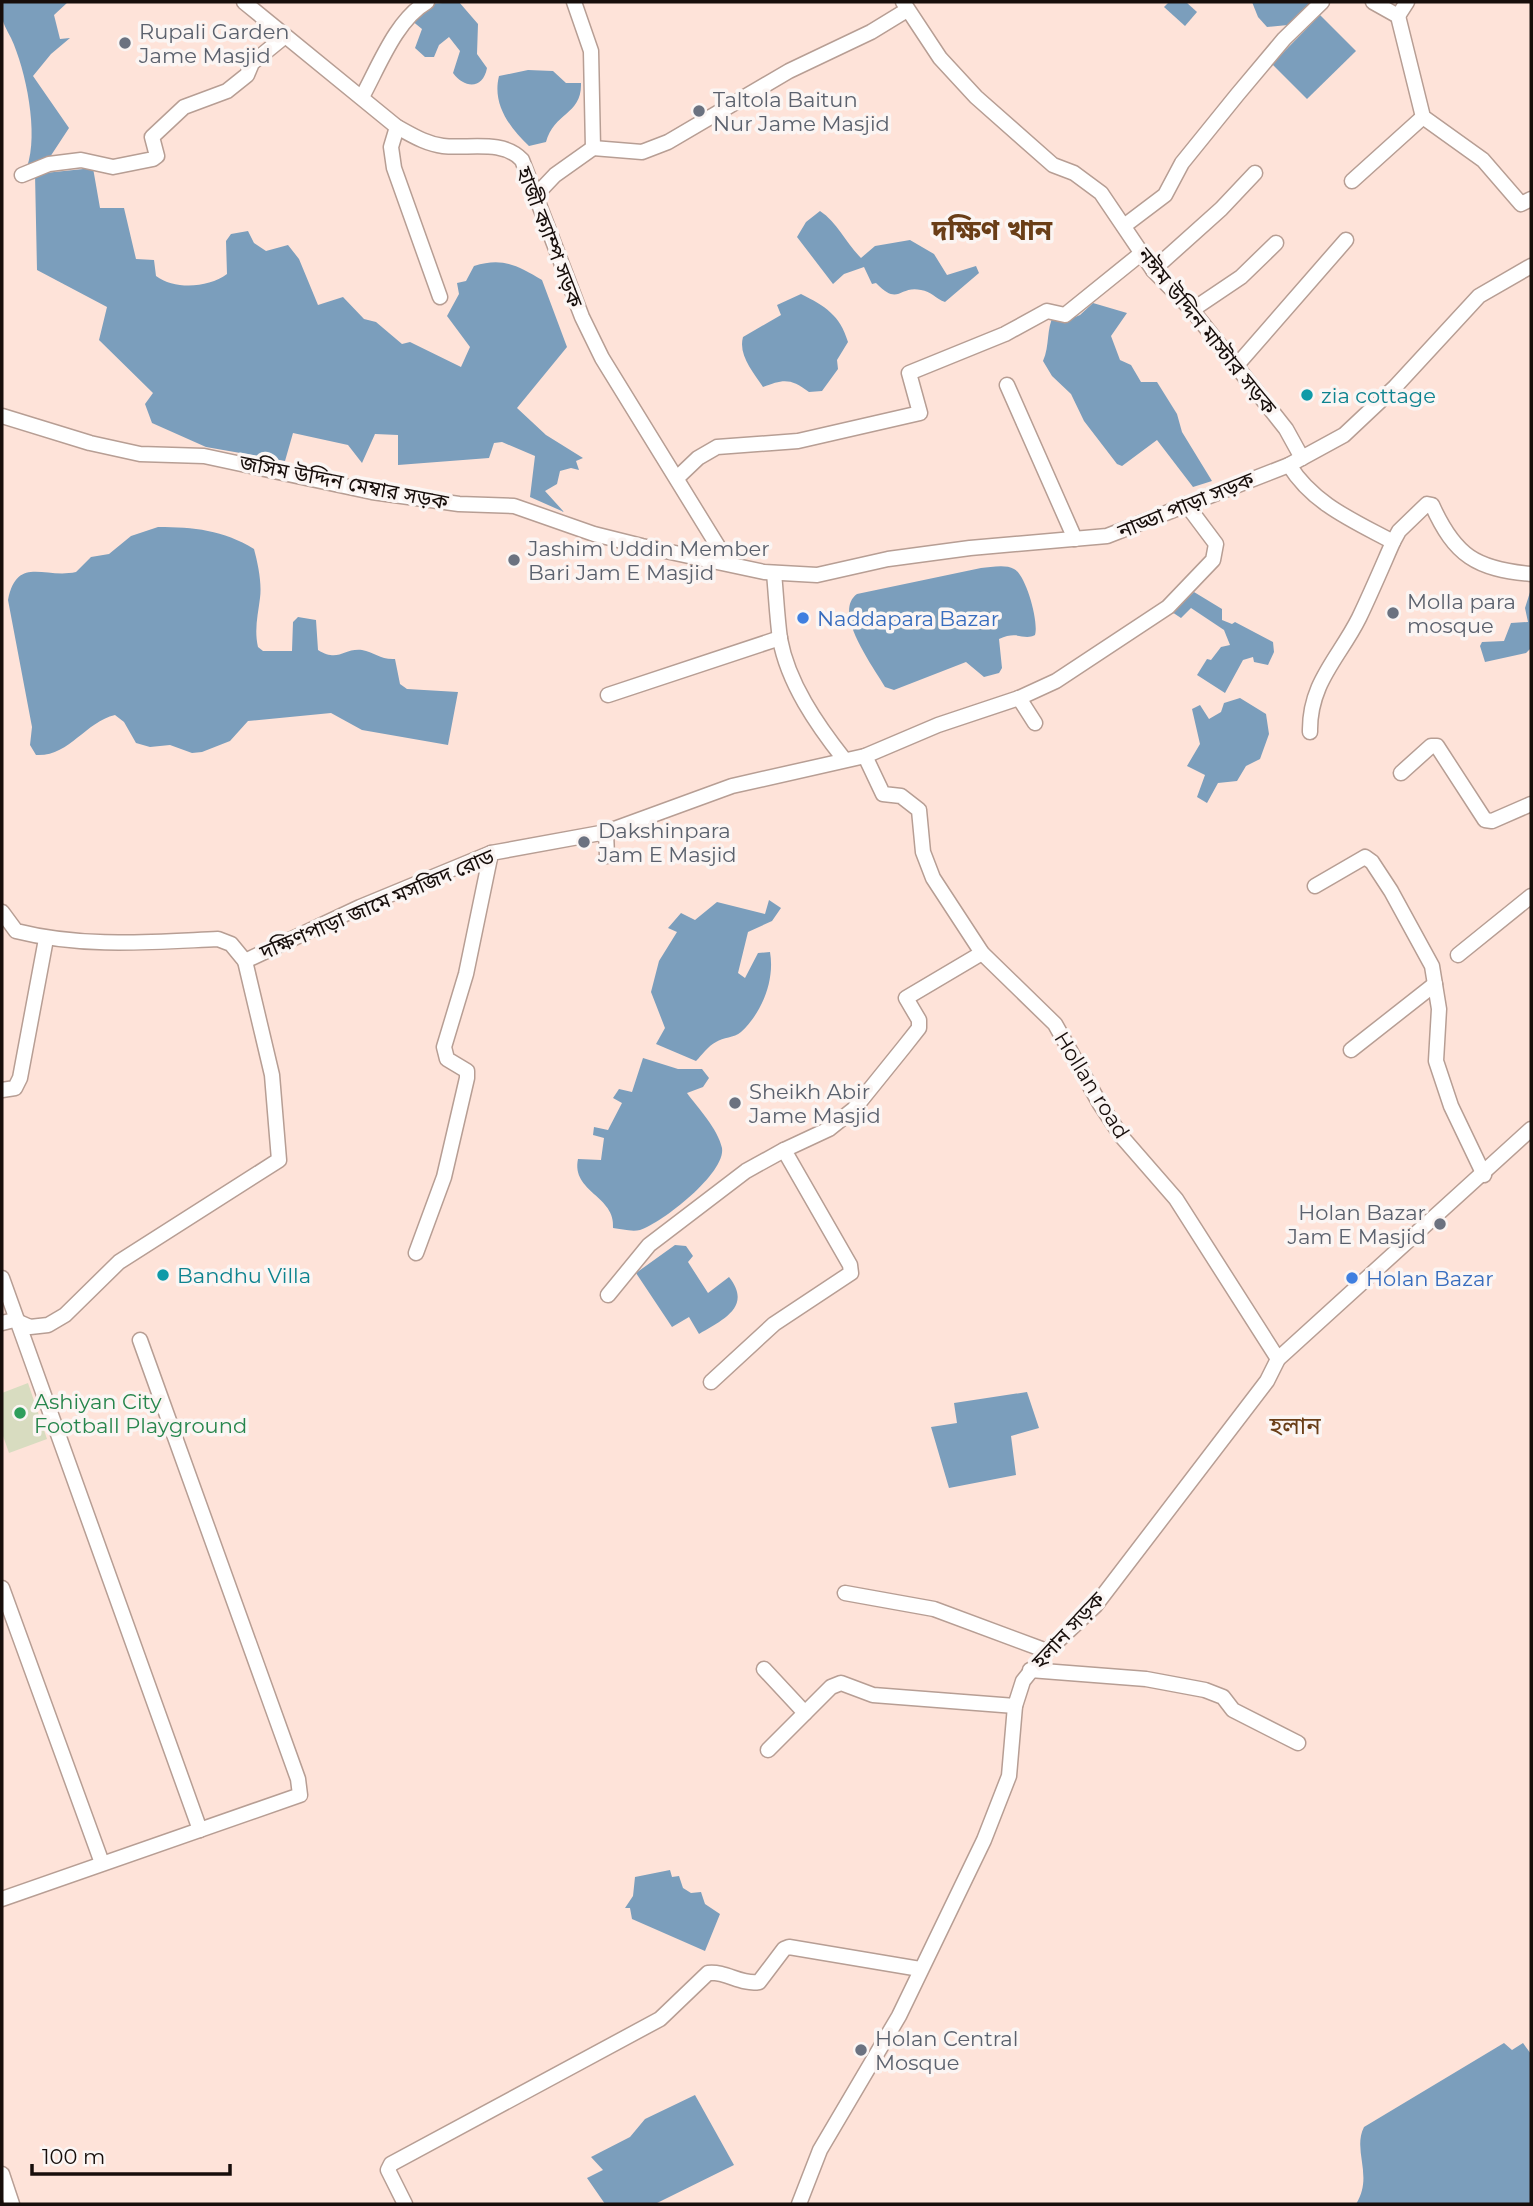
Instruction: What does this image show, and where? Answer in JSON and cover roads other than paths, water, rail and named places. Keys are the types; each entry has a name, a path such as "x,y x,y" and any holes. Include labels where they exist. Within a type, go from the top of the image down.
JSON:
{"street":[{"name":"হাজী ক্যাম্প সড়ক","path":"244,2 397,127 419,139 442,146 498,148 517,155 536,195 582,317 603,358 727,561"},
{"path":"574,2 591,51 593,148"},
{"path":"1124,226 1165,195 1182,163 1237,95 1284,39 1322,2"},
{"path":"1373,2 1398,16"},
{"path":"1407,2 1398,16 1423,117 1483,160 1521,204 1528,201"},
{"path":"362,97 386,51 420,4"},
{"path":"536,195 555,175 593,148 642,152 668,142 789,71 872,32 905,6"},
{"name":"নঈম উদ্দিন মাস্টার সড়ক","path":"905,6 940,58 976,97 1053,165 1074,173 1101,193 1143,251 1153,270 1192,310 1286,429 1301,484 1325,504 1393,542"},
{"path":"22,175 49,164 81,160 113,167 153,159 157,156 152,137 184,107 227,91 247,75 252,63 284,37"},
{"path":"1352,181 1423,117"},
{"path":"397,127 391,147 394,168 440,297"},
{"path":"1153,270 1221,209 1255,173"},
{"path":"1237,365 1346,240"},
{"path":"1192,310 1241,276 1276,243"},
{"path":"677,478 698,458 717,447 798,441 920,413 922,409 909,373 1005,334 1047,311 1065,315 1143,251"},
{"name":"নাড্ডা পাড়া সড়ক","path":"727,561 774,573 817,575 888,559 1107,536 1295,462 1352,428 1395,387 1479,296 1531,265"},
{"path":"1007,385 1075,539"},
{"name":"জসিম উদ্দিন মেম্বার সড়ক","path":"2,416 90,443 140,454 204,456 372,492 459,504 513,506 594,534 727,561"},
{"name":"দক্ষিণপাড়া জামে মসজিদ রোড","path":"245,961 360,907 491,853 606,832 732,786 865,756 938,725 1019,698 1056,681 1168,607 1213,560 1216,544 1186,504"},
{"path":"1310,732 1310,708 1318,687 1358,621 1399,531 1427,504 1432,505 1445,535 1468,558 1501,571 1531,574"},
{"path":"774,573 780,638 786,663 818,727 844,759"},
{"path":"608,695 780,638"},
{"path":"1019,698 1035,723"},
{"path":"1401,774 1431,746 1437,746 1485,820 1492,821 1531,804"},
{"name":"Hollan road","path":"865,756 883,794 901,796 919,810 923,852 933,878 982,953 1055,1024 1108,1115 1176,1199 1278,1359"},
{"path":"606,832 607,856"},
{"path":"416,1253 444,1177 467,1078 464,1068 447,1059 444,1047 466,974 491,853"},
{"path":"1315,886 1365,857 1373,862 1432,966 1439,1009 1436,1061 1451,1106 1483,1175"},
{"path":"1458,955 1531,896"},
{"name":"দক্ষিণপাড়া জামে মসজিদ রোড","path":"2,912 16,931 46,939 124,944 218,939 231,944 245,961 272,1075 279,1160 119,1262 65,1315 48,1325 30,1327 8,1321"},
{"path":"2,1090 15,1088 20,1077 46,939"},
{"path":"608,1295 649,1245 746,1171 829,1129 854,1109 919,1028 919,1020 906,998 912,991 982,953"},
{"path":"1351,1050 1435,984"},
{"name":"হলান সড়ক","path":"799,2204 820,2150 898,2016 1005,1791 1015,1706 1030,1670 1046,1651 1095,1606 1267,1381 1278,1359 1531,1129"},
{"path":"711,1382 774,1324 851,1272 850,1265 784,1150"},
{"path":"2,1278 8,1321 200,1830"},
{"path":"2,1899 300,1795 140,1340"},
{"path":"2,1588 102,1863"},
{"path":"845,1593 934,1609 1046,1651"},
{"path":"764,1669 805,1713"},
{"path":"1030,1670 1146,1679 1205,1690 1223,1697 1233,1710 1298,1743"},
{"path":"768,1750 831,1687 841,1683 873,1695 1015,1706"},
{"path":"405,2204 387,2170 391,2164 660,2019 708,1973 718,1972 750,1983 759,1982 783,1949 789,1947 920,1969"},
{"path":"2,2174 12,2204"}],"water":[{"path":"2,2 68,2 54,15 60,39 70,38 51,54 33,76 69,128 50,157 27,167 32,137 29,102 22,67 3,21"},
{"path":"459,2 478,24 477,54 487,68 478,83 463,82 453,73 460,51 449,37 439,45 434,57 425,57 415,48 422,29 411,20 426,4"},
{"path":"1169,2 1186,2 1197,12 1185,26 1164,7"},
{"path":"1252,2 1312,2 1312,5 1288,25 1267,27 1258,17"},
{"path":"1320,15 1356,51 1307,99 1272,64"},
{"path":"528,70 553,71 566,83 581,83 577,102 555,125 546,142 529,146 504,114 497,86 499,76"},
{"path":"93,168 100,208 124,208 136,259 154,260 156,276 164,281 191,286 219,279 227,274 226,241 231,234 248,231 254,243 266,251 288,245 299,259 318,305 343,297 364,319 376,322 402,344 410,342 461,367 470,347 447,316 459,294 457,283 466,281 474,266 493,262 509,264 542,280 567,347 517,408 546,435 583,458 576,461 579,470 571,468 560,471 557,484 545,491 564,512 530,497 535,456 502,442 494,443 489,458 398,465 398,435 375,434 362,463 348,445 293,433 285,461 206,447 152,423 145,404 153,393 99,340 107,307 37,270 35,174"},
{"path":"820,211 832,221 861,258 875,246 910,240 934,254 947,275 976,266 979,273 945,302 921,290 890,294 876,283 872,284 864,267 844,274 833,284 797,237 806,222"},
{"path":"801,294 830,312 845,333 848,342 837,360 838,369 822,391 809,392 787,381 763,387 744,357 743,337 781,315 777,305"},
{"path":"1093,303 1127,313 1111,336 1120,360 1131,365 1141,382 1157,382 1177,414 1182,432 1212,481 1193,487 1157,440 1122,466 1117,464 1084,421 1071,394 1052,376 1043,361 1054,315 1068,320 1080,315"},
{"path":"158,527 208,531 254,549 260,586 257,640 258,647 263,651 292,651 293,622 298,617 316,620 318,650 325,654 336,655 362,650 395,659 400,684 407,689 458,692 448,745 362,730 331,713 248,721 230,741 192,753 170,745 150,747 136,743 124,722 115,715 95,724 58,751 36,755 30,745 32,727 8,600 12,586 25,573 76,572 91,557 109,554 131,536"},
{"path":"1007,567 1019,573 1030,599 1035,635 1011,635 999,639 1002,668 999,673 984,677 966,662 894,690 885,687 864,653 852,626 849,613 851,602 857,594 981,568"},
{"path":"1531,589 1531,648 1526,653 1485,662 1480,646 1482,642 1504,641 1511,623 1528,622 1525,608"},
{"path":"1194,592 1222,609 1222,620 1232,624 1235,622 1273,642 1274,652 1268,665 1254,662 1253,657 1243,660 1225,693 1197,675 1207,659 1211,660 1221,647 1230,645 1224,630 1191,608 1181,618 1172,612"},
{"path":"1240,698 1266,714 1269,734 1260,759 1246,766 1237,781 1218,783 1207,803 1197,797 1205,775 1187,766 1200,744 1192,709 1200,705 1209,719 1221,712 1224,703"},
{"path":"769,900 781,908 772,921 748,932 738,973 745,978 758,953 770,952 769,985 761,1006 748,1024 738,1034 713,1044 696,1061 656,1044 665,1028 651,992 659,961 677,932 668,928 681,913 695,920 717,902 765,914"},
{"path":"643,1058 678,1069 702,1069 709,1078 703,1087 687,1093 712,1126 722,1148 721,1158 714,1170 691,1196 663,1218 640,1230 630,1231 613,1228 608,1208 581,1179 578,1159 601,1160 604,1138 593,1135 594,1127 608,1130 622,1103 613,1098 619,1089 632,1092"},
{"path":"675,1245 686,1246 693,1256 688,1262 708,1293 729,1277 736,1287 738,1297 732,1312 699,1334 689,1317 672,1327 636,1273"},
{"path":"1027,1392 1039,1428 1011,1436 1016,1475 949,1488 931,1427 957,1423 954,1403"},
{"path":"670,1870 672,1877 679,1876 683,1888 691,1893 701,1892 705,1904 720,1914 705,1951 632,1919 630,1908 625,1908 633,1896 635,1877"},
{"path":"1504,2043 1512,2050 1523,2043 1531,2054 1531,2204 1356,2204 1363,2184 1360,2145 1364,2127"},
{"path":"695,2095 734,2165 655,2204 605,2204 587,2178 603,2170 591,2157 630,2137 645,2119"}],"place":[{"name":"Rupali Garden Jame Masjid","path":"125,43"},
{"name":"Taltola Baitun Nur Jame Masjid","path":"699,111"},
{"name":"zia cottage","path":"1307,395"},
{"name":"Jashim Uddin Member Bari Jam E Masjid","path":"514,560"},
{"name":"Molla para mosque","path":"1393,613"},
{"name":"Naddapara Bazar","path":"803,618"},
{"name":"Dakshinpara Jam E Masjid","path":"584,842"},
{"name":"Sheikh Abir Jame Masjid","path":"735,1103"},
{"name":"Holan Bazar Jam E Masjid","path":"1440,1224"},
{"name":"Bandhu Villa","path":"163,1275"},
{"name":"Holan Bazar","path":"1352,1278"},
{"name":"Ashiyan City Football Playground","path":"20,1413"},
{"name":"Holan Central Mosque","path":"861,2050"}],"district":[{"name":"দক্ষিণ খান","path":"992,230"},
{"name":"হলান","path":"1295,1425"}]}
